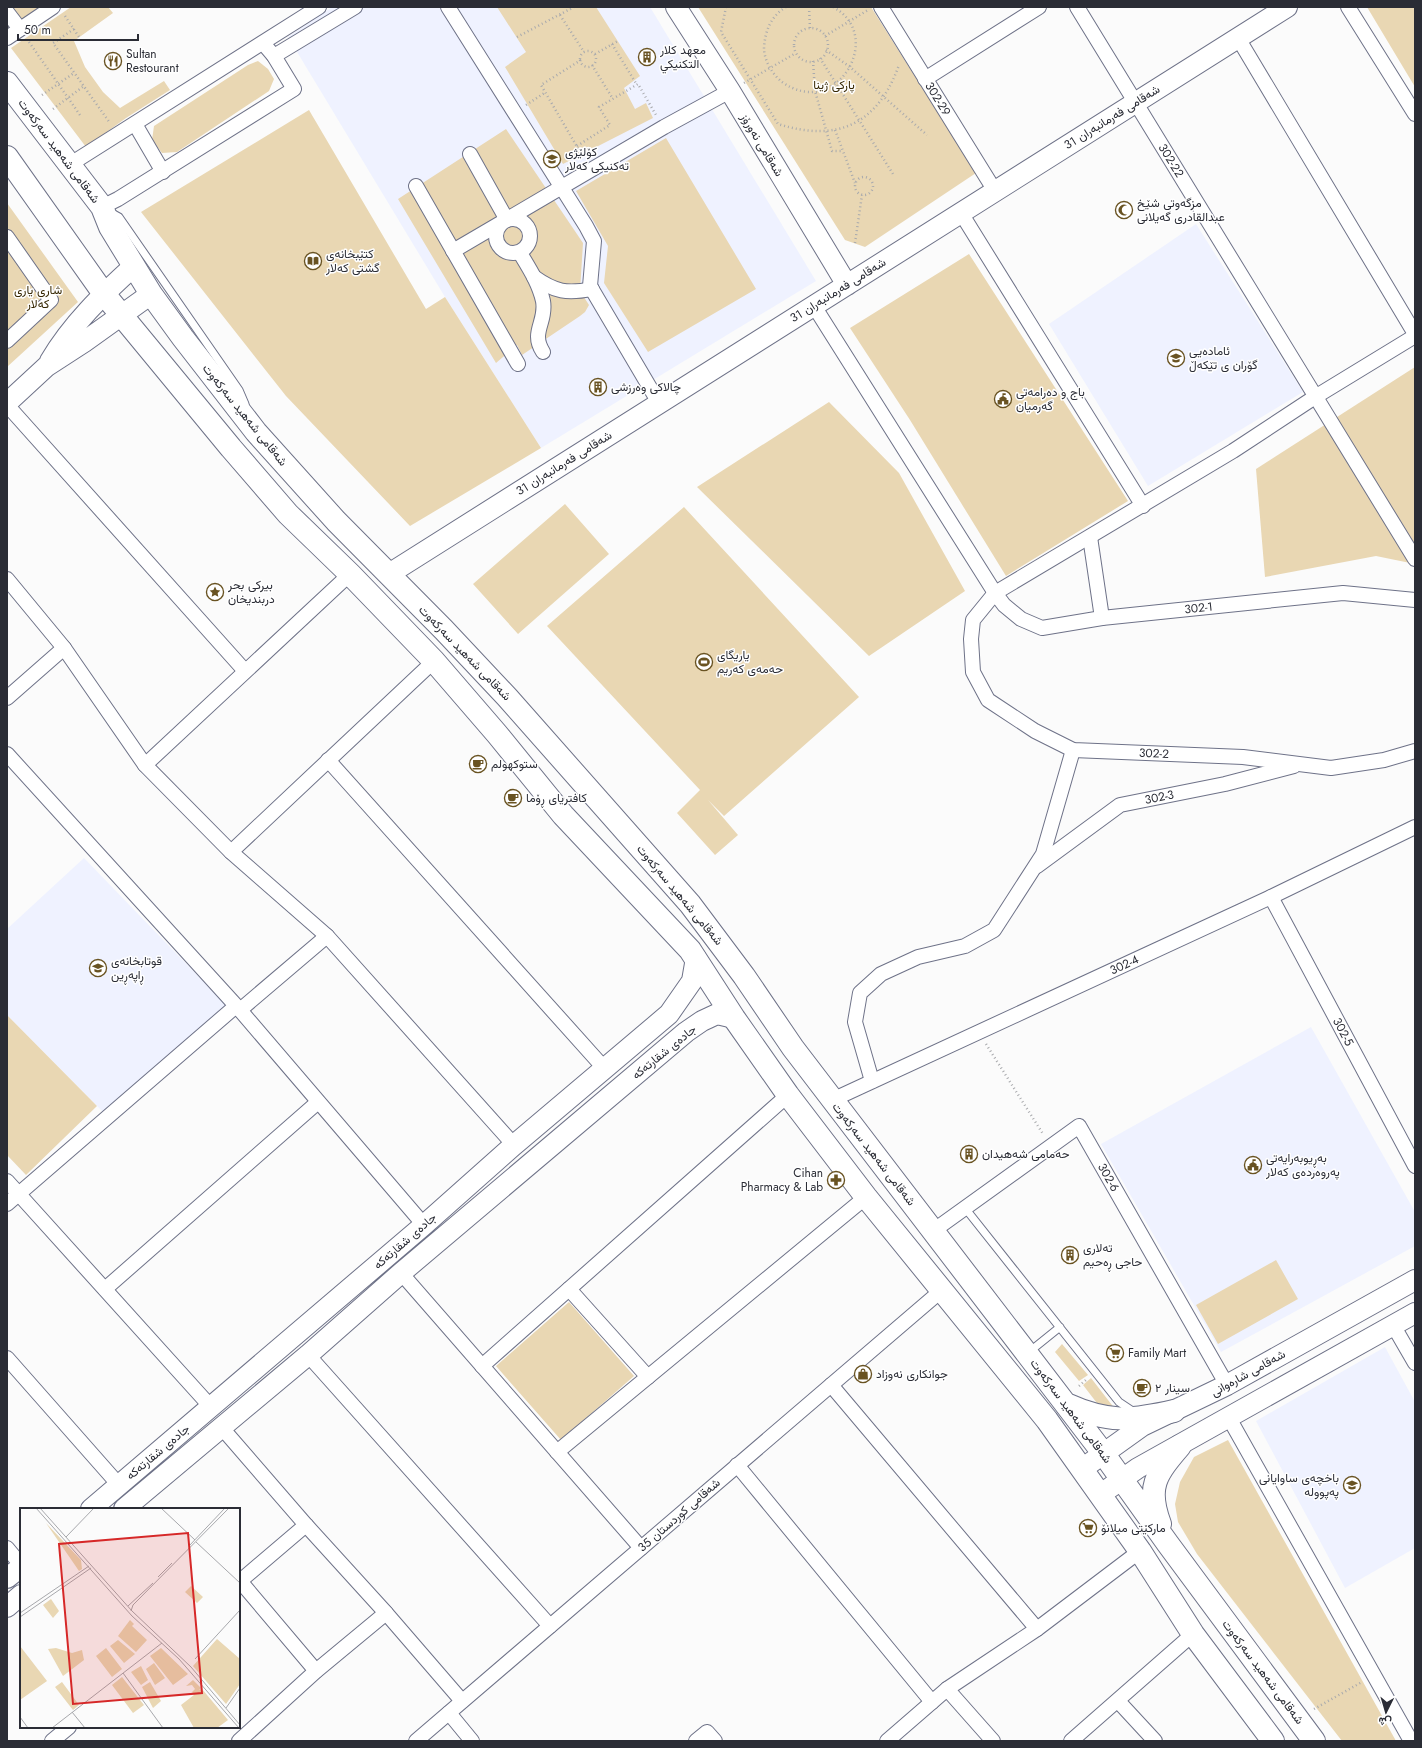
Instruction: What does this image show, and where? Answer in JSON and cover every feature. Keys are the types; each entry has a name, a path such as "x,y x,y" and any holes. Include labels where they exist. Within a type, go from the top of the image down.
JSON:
{"main road":[{"name":"شەقامی نەورۆز","path":"676,7 730,91 847,285"},
{"name":"شەقامی فەرمانبەران 31","path":"389,574 1287,7"},
{"name":"شەقامی شەهید سەرکەوت","path":"7,83 102,207 110,227 151,294 256,432 331,515 507,697 680,892 744,976 793,1048 832,1100 1104,1453 1168,1544 1314,1741"},
{"name":"شەقامی شەهید سەرکەوت","path":"7,157 104,294 195,406 288,514 350,574 434,662 563,815 696,958 734,1018 788,1095 866,1197 1047,1420 1140,1551 1193,1634 1272,1741"},
{"path":"47,366 71,329 104,294 134,266"},
{"path":"7,404 47,366 66,355 151,294"},
{"name":"جادەی شقارتەکە","path":"92,1508 424,1225 514,1145 669,1014 692,981 696,958"},
{"path":"669,1014 686,1032"},
{"name":"جادەی شقارتەکە","path":"125,1508 222,1428 308,1355 401,1272 686,1032 702,1021 717,1014 734,1018"},
{"name":"شەقامی شارەوانی","path":"1082,1468 1142,1426 1227,1385 1415,1280"},
{"path":"1101,1494 1138,1468 1180,1446 1415,1313"},
{"path":"1066,1404 1084,1412 1122,1420 1142,1418 1174,1411"},
{"path":"1168,1544 1155,1512 1153,1500 1154,1488 1163,1466 1180,1446"},
{"path":"7,1578 20,1567"},
{"path":"7,1607 20,1596"}],"street":[{"path":"69,165 319,7"},
{"path":"274,56 355,7"},
{"path":"448,7 594,241 590,286 659,403"},
{"path":"925,79 1039,7"},
{"name":"302-22","path":"1077,7 1415,559"},
{"path":"1348,7 1415,114"},
{"path":"7,38 20,29 58,10"},
{"name":"302-29","path":"874,11 925,79 994,191"},
{"path":"7,12 20,29"},
{"path":"995,593 1233,451 1315,397 1415,335 1238,38"},
{"path":"102,207 118,200 294,89 274,56 263,43"},
{"path":"453,251 664,127 730,91"},
{"path":"134,124 163,172"},
{"path":"470,154 507,220"},
{"path":"416,186 518,364"},
{"path":"961,212 1143,506"},
{"path":"512,219 523,222 530,230 531,235 528,246 520,253 516,254 507,252 497,243 497,230 507,220 512,219"},
{"path":"7,237 52,300 7,341"},
{"path":"520,253 534,277 543,302 543,315 538,330 537,343 543,352"},
{"path":"534,277 546,286 558,291 575,292 592,289"},
{"name":"302-1","path":"814,306 995,593 1004,605 1021,619 1042,628 1102,618 1343,593 1415,600"},
{"path":"7,404 245,672"},
{"path":"1090,537 1102,618"},
{"path":"145,765 350,574"},
{"path":"7,580 64,648 145,765 231,852 327,936 514,1145"},
{"name":"302-2","path":"995,593 973,620 971,639 974,672 988,700 1035,731 1073,750 1244,758 1302,763 1331,768 1384,760 1415,751"},
{"path":"7,698 64,648"},
{"path":"231,852 434,662"},
{"path":"872,1082 855,1022 860,992 881,974 918,957 965,946 994,930 1043,854 1073,750"},
{"path":"328,760 604,1068"},
{"path":"10,762 238,1008 424,1225"},
{"name":"302-3","path":"1034,869 1120,805 1225,784 1302,763"},
{"name":"302-4","path":"832,1100 1271,897 1415,827"},
{"name":"302-5","path":"1271,897 1415,1166"},
{"path":"7,1204 238,1008 327,936"},
{"path":"482,1366 788,1095"},
{"path":"105,1289 318,1102"},
{"name":"302-6","path":"933,1231 1078,1126 1227,1385"},
{"path":"7,1181 211,1407"},
{"path":"557,1452 866,1197"},
{"path":"401,1272 641,1548"},
{"path":"569,1289 648,1377"},
{"name":"شەقامی کوردستان 35","path":"416,1741 942,1290"},
{"path":"1393,1325 1415,1363"},
{"path":"308,1355 550,1626"},
{"path":"7,1358 119,1485"},
{"path":"831,1385 1037,1629"},
{"path":"1229,1418 1412,1741"},
{"path":"222,1428 462,1701"},
{"path":"737,1465 932,1702"},
{"path":"240,1581 306,1525"},
{"path":"7,1548 20,1565"},
{"path":"887,1741 947,1689 1037,1629 1140,1551"},
{"path":"240,1583 316,1671"},
{"path":"239,1741 316,1671 386,1613"},
{"path":"1071,1741 1193,1634"},
{"path":"947,1689 993,1741"},
{"path":"1118,1701 1155,1741"},
{"path":"449,1713 472,1741"},
{"path":"52,1741 68,1728"},
{"path":"696,1741 707,1732 714,1741"}],"lane":[{"path":"102,207 119,217 239,390 256,432"},
{"path":"965,1208 1119,1402 1142,1418"},
{"path":"1028,1354 1060,1327"}],"path":[{"path":"517,37 574,7"},
{"path":"726,7 721,32 778,124 796,130 826,132 841,129 859,120 869,113 883,97 893,82 900,62"},
{"path":"786,7 781,10 771,21 765,36 764,51 770,68 777,78 789,87 804,91 815,91 833,86 844,77 850,67 856,50 854,35 848,21 838,10 833,7"},
{"path":"810,7 810,28"},
{"path":"866,7 874,11"},
{"path":"873,7 874,11"},
{"path":"58,10 79,37"},
{"path":"825,36 848,21 874,11"},
{"path":"560,15 584,52"},
{"path":"810,28 821,31 825,36 827,45 826,50 820,58 813,61 804,60 796,53 794,46 796,36 800,32 810,28"},
{"path":"74,30 53,43 113,128"},
{"path":"595,54 618,41"},
{"path":"29,42 80,115"},
{"path":"612,44 664,127"},
{"path":"826,50 850,67 927,135"},
{"path":"590,51 595,54 596,62 592,65 585,66 581,60 581,55 584,52 590,51"},
{"path":"730,91 796,53"},
{"path":"820,58 893,174"},
{"path":"581,60 541,85 591,170"},
{"path":"813,61 815,91 832,151 843,151"},
{"path":"592,65 613,99"},
{"path":"42,95 74,73"},
{"path":"577,146 610,125 599,107 637,85"},
{"path":"53,109 84,86"},
{"path":"514,113 546,92"},
{"path":"835,130 856,189 862,194"},
{"path":"855,183 859,178 864,176 872,181 873,187 871,192 862,194"},
{"path":"855,243 862,194"},
{"path":"978,1032 1051,1147"},
{"path":"1311,1711 1374,1675"}],"shaded area":[{"name":"کۆلێژی تەکنیکی کەلار","path":"332,7 650,7 816,281 541,448 445,297 288,37"},
{"name":"ئامادەیی گۆران ی تێکەڵ","path":"1196,224 1303,392 1148,486 1049,324"},
{"name":"قوتابخانەی ڕاپەڕین","path":"84,858 227,1006 105,1114 7,1015 7,929"},
{"name":"بەڕیوبەرایەتی پەروەردەی کەلار","path":"1311,1027 1415,1212 1415,1246 1221,1352 1101,1144"},
{"name":"باخچەی ساوایانی پەپوولە","path":"1385,1347 1415,1402 1415,1548 1345,1588 1256,1421"}],"green space":[{"path":"7,7 61,7 7,42"},
{"path":"71,7 108,7 113,13 74,41 85,67 103,92 120,108 164,81 170,90 126,118 86,147 11,48"},
{"path":"497,7 596,7 640,76 624,88 635,109 646,103 653,118 563,164 505,67 526,52"},
{"name":"پارکی ژینا","path":"698,7 871,7 976,173 865,247 845,240"},
{"path":"1367,7 1415,7 1415,87"},
{"path":"258,61 268,69 274,79 269,91 177,152 162,153 152,140 154,126 248,65"},
{"path":"309,110 426,309 445,297 541,448 410,526 286,396 141,212"},
{"path":"506,129 583,243 580,291 589,305 585,312 580,316 522,355 517,345 496,363 398,199"},
{"path":"666,138 756,289 648,352 604,283 608,246 576,191"},
{"name":"شاری یاری کەلار","path":"7,203 78,302 7,367"},
{"path":"969,254 1128,501 1006,576 910,420 850,328"},
{"path":"1415,367 1415,564 1376,556 1265,577 1256,469"},
{"path":"829,402 899,473 965,591 869,656 697,487"},
{"path":"565,504 609,554 518,634 473,584"},
{"name":"یاریگای ‌حەمەی کەریم","path":"684,507 859,697 724,816 708,800 738,835 715,855 677,813 700,790 547,626"},
{"path":"7,1015 97,1106 26,1175 7,1155"},
{"path":"1276,1260 1298,1299 1218,1344 1196,1305"},
{"path":"569,1302 634,1376 561,1440 496,1366"},
{"path":"1062,1344 1088,1375 1079,1381 1055,1352"},
{"path":"1091,1378 1115,1409 1100,1407 1083,1385"},
{"path":"1228,1440 1396,1741 1342,1741 1197,1554 1178,1522 1175,1504 1180,1482 1194,1457"}],"place":[{"name":"معهد كلار التكنيكي","path":"647,57"},
{"name":"Sultan Restourant","path":"113,61"},
{"name":"کۆلێژی تەکنیکی کەلار","path":"552,159"},
{"name":"مزگەوتی شێخ عبدالقادری گەیلانی","path":"1124,210"},
{"name":"کتێبخانەی گشتی کەلار","path":"313,261"},
{"name":"ئامادەیی گۆران ی تێکەڵ","path":"1176,358"},
{"name":"چالاکی وەرزشی","path":"598,387"},
{"name":"باج و دەرامەتی گەرمیان","path":"1003,399"},
{"name":"بيركى بحر دربنديخان","path":"215,592"},
{"name":"یاریگای ‌حەمەی کەریم","path":"704,662"},
{"name":"ستوكهولم","path":"478,764"},
{"name":"کافتریای ڕۆما","path":"513,798"},
{"name":"قوتابخانەی ڕاپەڕین","path":"98,968"},
{"name":"حەمامی شەهیدان","path":"969,1154"},
{"name":"بەڕیوبەرایەتی پەروەردەی کەلار","path":"1253,1165"},
{"name":"Cihan Pharmacy & Lab","path":"836,1180"},
{"name":"تەلاری حاجی ڕەحیم","path":"1070,1255"},
{"name":"Family Mart","path":"1115,1353"},
{"name":"جوانکاری نەوزاد","path":"863,1374"},
{"name":"سینار ٢","path":"1142,1388"},
{"name":"باخچەی ساوایانی پەپوولە","path":"1352,1485"},
{"name":"مارکێتی میلانۆ","path":"1088,1528"}]}
